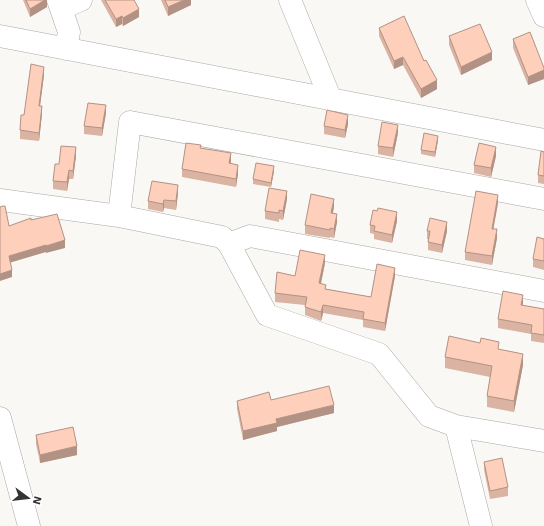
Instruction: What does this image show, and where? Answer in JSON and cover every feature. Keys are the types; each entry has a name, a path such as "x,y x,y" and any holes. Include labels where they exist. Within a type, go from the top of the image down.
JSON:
{"street":[{"path":"290,0 331,100"},
{"path":"537,0 544,16"},
{"path":"66,49 69,32 67,3"},
{"path":"0,36 544,140"},
{"path":"119,216 130,122 544,199"},
{"path":"0,200 119,216 222,237 229,244 268,315 379,354 429,416 456,426 544,441"},
{"path":"229,244 250,236 544,291"},
{"path":"0,418 29,526"},
{"path":"456,426 481,526"}],"building":[{"path":"26,0 45,0 30,9"},
{"path":"105,0 134,0 139,9 123,18 122,16 116,19"},
{"path":"165,0 184,0 168,7"},
{"path":"404,16 424,61 426,60 437,80 421,89 403,57 394,61 379,28"},
{"path":"480,24 492,52 461,67 449,36"},
{"path":"530,32 544,70 528,77 513,39"},
{"path":"31,64 44,67 39,106 42,106 39,133 20,130 21,115 24,115"},
{"path":"88,103 106,105 102,128 84,126"},
{"path":"327,110 348,115 345,130 324,126"},
{"path":"382,122 398,125 393,148 378,146"},
{"path":"424,133 438,136 435,152 421,150"},
{"path":"186,143 201,145 200,148 231,153 229,163 238,165 236,179 182,169"},
{"path":"479,143 496,147 491,168 474,165"},
{"path":"61,146 76,147 73,171 69,170 67,182 53,181 55,164 59,164"},
{"path":"541,151 544,152 544,176 538,175"},
{"path":"256,163 274,166 271,183 253,179"},
{"path":"152,181 178,185 176,201 164,200 163,204 148,201"},
{"path":"269,188 287,191 283,211 279,210 279,213 265,211"},
{"path":"476,191 498,195 492,229 497,229 492,256 465,252"},
{"path":"311,194 334,199 331,213 337,214 334,229 330,228 330,230 305,225"},
{"path":"5,206 9,226 31,218 31,220 57,214 65,240 9,256 12,270 0,274 0,207"},
{"path":"378,208 397,212 392,235 374,231 375,226 370,225 373,210 377,211"},
{"path":"430,218 447,222 442,245 428,242 430,231 427,231"},
{"path":"537,237 544,239 544,261 533,259"},
{"path":"300,250 325,255 319,283 326,285 325,289 371,297 377,264 395,268 385,323 363,319 364,312 323,305 321,312 305,307 307,297 275,293 277,272 295,276"},
{"path":"503,291 523,295 521,305 544,309 544,335 531,333 532,325 498,319"},
{"path":"449,336 480,343 481,338 499,342 498,349 523,354 514,401 487,396 492,366 445,357"},
{"path":"329,386 334,405 276,419 277,423 243,431 237,401 269,392 271,400"},
{"path":"73,427 77,446 40,455 36,435"},
{"path":"502,458 508,487 490,491 484,462"}]}
